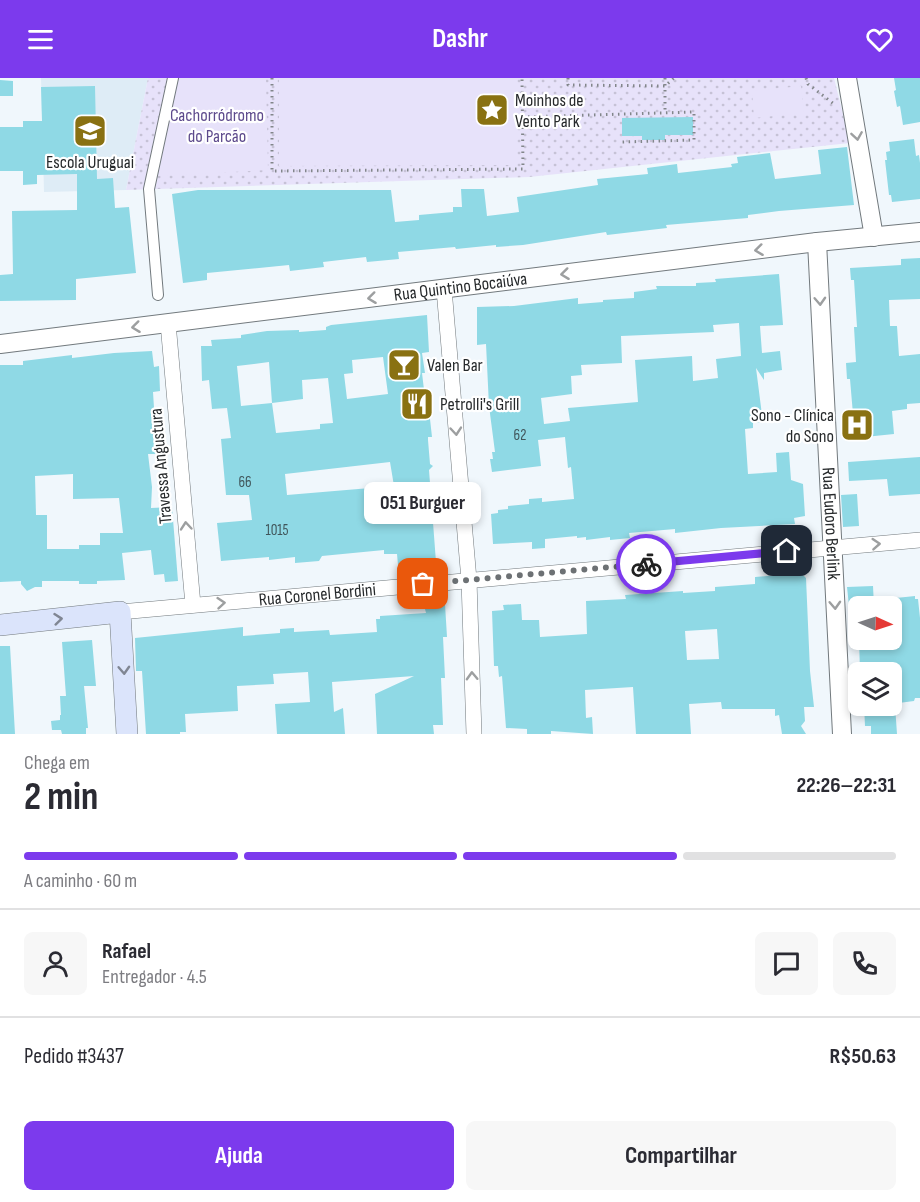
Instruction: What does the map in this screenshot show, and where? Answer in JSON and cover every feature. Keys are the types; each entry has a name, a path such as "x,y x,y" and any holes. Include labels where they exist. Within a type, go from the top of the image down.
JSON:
{"main road":[{"name":"Rua Coronel Bordini","path":"0,625 120,612"},
{"path":"120,612 127,734"}],"street":[{"path":"158,296 149,189 173,78"},
{"path":"847,78 874,237"},
{"name":"Rua Quintino Bocaiúva","path":"0,344 817,242 920,232"},
{"name":"Rua Eudoro Berlink","path":"817,242 842,734"},
{"path":"444,289 469,580 474,734"},
{"name":"Travessa Angustura","path":"168,323 193,605"},
{"name":"Rua Coronel Bordini","path":"120,612 920,540"}],"path":[{"path":"272,78 272,171 523,169 522,78"},
{"path":"568,78 568,85 665,86 674,78"},
{"path":"665,78 665,113"},
{"path":"806,78 808,84 855,120"},
{"path":"522,117 694,112 694,140 621,142"}],"shaded area":[{"name":"Escola Uruguai","path":"41,78 148,78 126,190 44,192"}],"green space":[{"name":"Moinhos de Vento Park","path":"148,78 834,78 850,143 529,177 126,190"},
{"name":"Cachorródromo do Parcão","path":"176,78 266,78 268,170 156,176"},
{"path":"279,78 515,78 515,165 279,166"},
{"path":"801,86 804,113 754,118 752,91"}],"building":[{"path":"894,78 920,78 920,122 903,125 900,106 897,107"},
{"path":"0,80 13,81 13,96 0,96"},
{"path":"95,86 97,179 113,178 115,208 129,207 136,273 76,279 76,300 0,301 0,275 13,274 12,211 77,210 77,174 37,175 37,184 23,185 23,171 0,171 0,127 23,127 23,121 42,121 41,87"},
{"path":"693,117 693,135 665,135 665,140 642,140 642,136 622,136 622,118"},
{"path":"914,139 916,156 919,155 920,163 920,199 892,202 891,195 889,195 885,160 887,160 886,152 890,151 889,142"},
{"path":"847,147 854,205 779,211 748,215 748,218 666,225 667,228 607,235 606,232 523,245 456,249 455,247 398,252 399,259 367,262 366,257 323,262 324,267 290,271 289,265 207,273 207,280 183,283 172,194 198,190 391,190 395,222 419,220 419,215 453,212 453,207 462,207 461,189 484,189 487,216 519,212 517,197 598,185 597,179 648,174 647,168 677,164 678,173 732,167 731,164 738,163 737,157 770,153 775,179 821,174 818,150"},
{"path":"920,258 920,299 889,300 890,326 897,326 899,356 920,354 920,403 907,404 907,409 892,411 894,434 855,438 850,379 847,379 846,363 856,362 854,327 857,327 854,280 851,280 850,268 901,265 901,259"},
{"path":"779,274 783,325 760,326 762,353 780,351 782,370 764,373 764,380 756,368 762,415 760,415 761,422 753,423 753,428 745,429 748,474 777,472 776,453 789,452 791,480 803,484 805,516 794,518 795,524 675,533 675,529 629,533 630,538 610,540 610,537 586,540 586,537 577,538 577,536 545,539 545,548 532,549 532,542 493,544 491,514 498,513 498,510 508,509 508,506 529,504 529,499 542,498 542,502 574,499 565,437 538,440 541,466 492,472 490,459 493,459 492,452 495,452 489,406 486,344 477,345 477,307 514,306 578,298 578,304 603,302 603,300 634,298 634,292 657,289 656,286 696,286 696,283 716,282 715,279","holes":["739,323 741,356 716,359 718,378 693,381 692,356 635,360 638,402 568,408 570,421 544,424 541,398 572,394 571,376 582,375 581,365 622,363 621,336 714,332 713,325"]},
{"path":"427,315 429,352 422,353 425,373 422,373 432,437 428,437 428,440 430,464 433,466 429,470 436,562 398,565 397,554 384,554 384,550 322,556 319,561 295,563 295,557 221,561 217,523 252,520 249,495 226,495 221,439 231,438 227,408 212,409 209,380 202,381 201,346 212,346 211,340 241,338 241,335 267,331 326,330 326,327","holes":["383,357 388,394 347,399 344,374 353,373 352,360","269,362 272,403 241,406 237,366","328,378 333,423 320,424 320,429 276,433 272,403 303,399 302,380","390,462 394,486 287,495 285,474"]},
{"path":"152,351 154,367 159,366 160,391 153,392 158,454 148,454 152,487 151,508 172,507 178,581 165,582 164,574 154,575 151,550 122,553 125,580 97,581 97,584 79,584 79,581 42,581 42,587 35,587 27,591 21,581 0,582 0,365 23,365 23,361 72,355 72,358","holes":["73,474 73,499 119,498 123,533 100,533 100,545 79,545 79,549 47,549 47,515 36,515 35,476"]},
{"path":"920,457 920,494 889,496 887,479 849,481 848,462"},
{"path":"857,494 859,526 843,527 841,495"},
{"path":"801,573 806,578 814,707 804,707 805,721 801,726 806,734 782,734 779,715 775,716 775,709 722,709 721,702 689,704 691,734 636,734 633,687 585,690 586,718 592,717 593,734 551,731 551,734 527,734 527,729 506,728 502,676 499,677 498,666 494,666 492,611 504,610 503,605 521,604 522,620 539,620 540,637 587,634 586,601 626,599 625,595 715,591 715,587 755,584 755,577","holes":["717,629 719,659 687,660 685,631"]},
{"path":"873,586 874,596 848,596 847,587"},
{"path":"915,596 915,599 918,599 920,698 902,703 902,662 860,662 859,650 902,650 902,597"},
{"path":"445,604 447,637 443,637 445,678 441,678 443,725 433,725 434,734 377,734 375,694 414,676 332,682 334,712 343,708 345,734 277,734 275,704 310,702 308,672 273,674 274,684 237,686 238,711 185,714 186,732 146,734 142,671 136,671 135,638 243,627 243,636 280,633 280,629 294,628 294,632 329,630 330,635 377,632 376,619 380,619 380,616 426,613 425,609 433,609 433,605"},
{"path":"92,640 96,686 84,686 88,728 86,728 86,734 62,734 61,730 52,730 51,721 60,720 60,696 66,696 62,642"},
{"path":"0,646 10,646 15,734 0,734"},
{"path":"865,716 896,716 897,734 871,734 871,726 865,726"}],"way so far":[{"path":"423,584 646,564"}],"place":[{"name":"Moinhos de Vento Park","path":"492,110"},
{"name":"Escola Uruguai","path":"90,131"},
{"name":"Valen Bar","path":"404,365"},
{"name":"Petrolli's Grill","path":"417,404"},
{"name":"Sono - Clínica do Sono","path":"857,425"},
{"name":"051 Burguer","path":"423,584"}],"route":[{"path":"646,564 787,551"}]}
